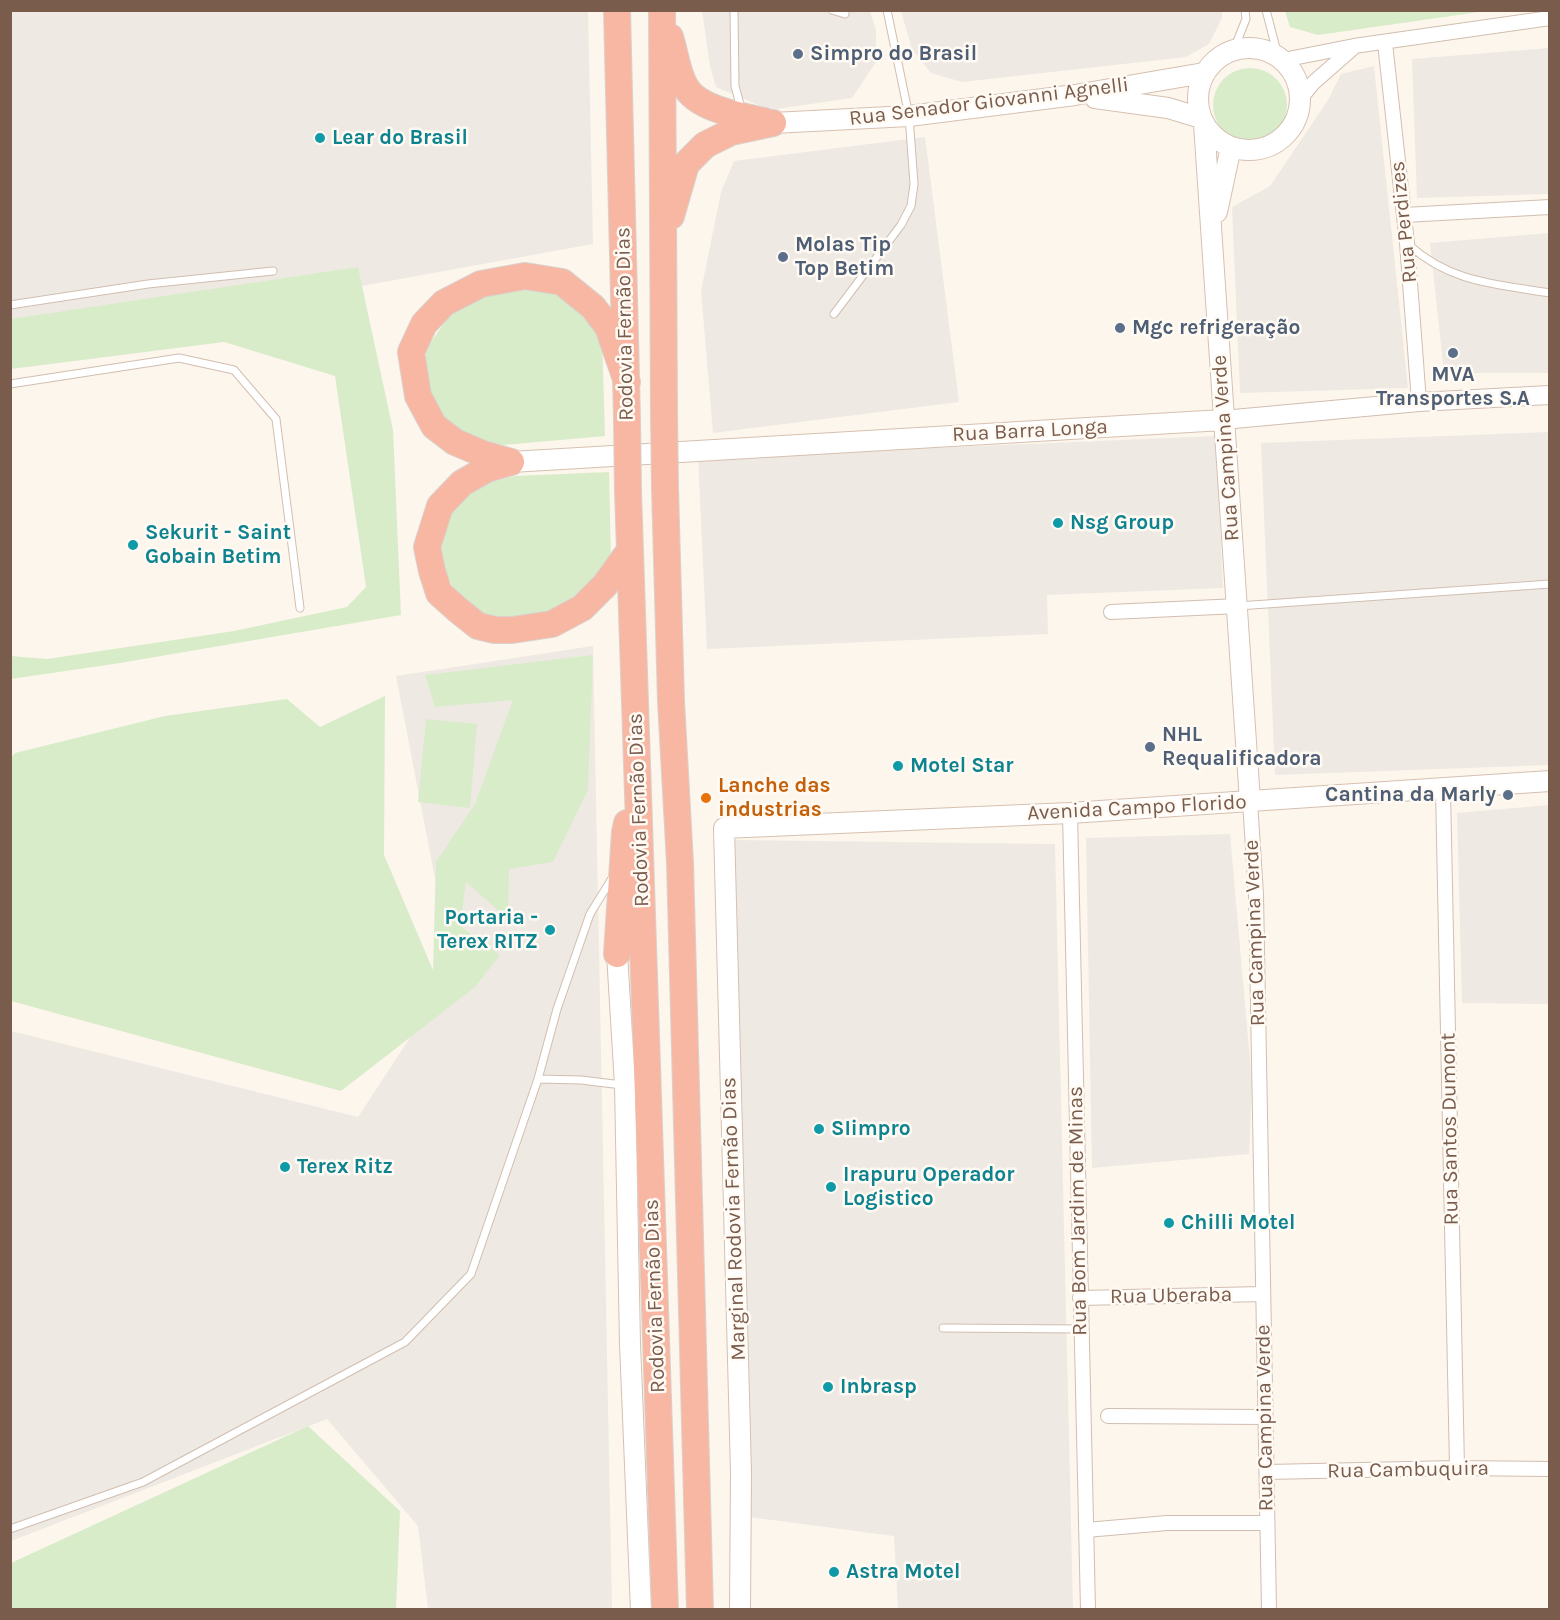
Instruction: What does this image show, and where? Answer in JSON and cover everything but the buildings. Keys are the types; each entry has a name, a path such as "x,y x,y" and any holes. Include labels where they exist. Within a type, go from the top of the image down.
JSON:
{"highway":[{"path":"662,12 686,87 704,104 732,115 773,123"},
{"name":"Rodovia Fernão Dias","path":"662,12 665,488 671,701 680,862 699,1610"},
{"name":"Rodovia Fernão Dias","path":"616,13 627,382 628,553 639,786 665,1610"},
{"path":"662,248 686,164 705,145 731,132 773,123"},
{"path":"511,462 483,454 455,442 434,426 418,396 411,352 424,324 444,303 481,284 525,276 562,282 593,307 608,327 627,382"},
{"path":"511,462 487,470 462,483 440,506 427,548 439,592 478,626 495,630 512,630 552,624 582,608 605,585 628,553"},
{"path":"616,954 625,832 639,786"}],"main road":[{"path":"1249,47 1264,50 1281,58 1295,78 1301,98 1295,120 1282,139 1269,147 1254,151 1239,150 1213,136 1202,121 1197,95 1204,73 1217,59 1234,49 1249,47"},
{"name":"Rua Senador Giovanni Agnelli","path":"773,123 909,116 1075,95 1204,73"},
{"path":"1075,95 1168,108 1202,121"},
{"name":"Rua Campina Verde","path":"1202,121 1214,257 1250,801"},
{"name":"Rua Campina Verde","path":"1214,257 1217,208 1231,147"},
{"name":"Rua Barra Longa","path":"511,462 1223,420"},
{"name":"Avenida Campo Florido","path":"724,828 1070,813 1443,790 1550,781"},
{"name":"Marginal Rodovia Fernão Dias","path":"724,828 741,1473 740,1610"},
{"name":"Rodovia Fernão Dias","path":"616,954 624,1085 630,1344 641,1610"}],"street":[{"path":"1281,58 1550,18"},
{"name":"Rua Perdizes","path":"1385,43 1407,243 1419,402"},
{"path":"1301,98 1313,83 1354,46"},
{"path":"1404,215 1550,207"},
{"name":"Rua Barra Longa","path":"1223,420 1419,402 1550,395"},
{"path":"1111,612 1238,606"},
{"name":"Rua Santos Dumont","path":"1443,790 1457,1468"},
{"name":"Rua Campina Verde","path":"1250,801 1256,895 1269,1610"},
{"name":"Rua Bom Jardim de Minas","path":"1070,813 1088,1610"},
{"name":"Rua Uberaba","path":"1080,1298 1263,1294"},
{"path":"1108,1416 1265,1417"},
{"name":"Rua Cambuquira","path":"1267,1472 1457,1468 1550,1469"},
{"path":"1086,1530 1167,1523 1268,1523"}],"lane":[{"path":"734,10 735,86 743,117"},
{"path":"832,10 845,14 845,10"},
{"path":"834,314 901,225 911,206 914,184 909,116 887,10"},
{"path":"1234,49 1246,18 1245,10"},
{"path":"1266,10 1281,58"},
{"path":"1407,243 1421,257 1462,278 1550,293"},
{"path":"10,305 148,284 273,271"},
{"path":"10,384 179,358 234,370 276,419 300,608"},
{"path":"1238,606 1550,584"},
{"path":"10,1529 143,1482 405,1342 471,1274 538,1079 557,1009 590,914 607,885 623,865"},
{"path":"538,1079 581,1080 624,1085"},
{"path":"943,1328 1080,1329"}],"shaded area":[{"path":"901,10 1222,11 1222,18 1209,44 1186,57 962,82 931,73 912,49"},
{"name":"Lear do Brasil","path":"11,11 588,11 593,244 362,286 11,343"},
{"path":"702,11 870,11 876,30 876,62 852,98 770,110 716,87 710,66"},
{"path":"1549,48 1549,194 1417,198 1412,59"},
{"path":"1374,66 1408,388 1240,393 1232,207 1270,186 1328,100 1341,74"},
{"name":"Molas Tip Top Betim","path":"925,137 959,402 713,433 701,291 721,192 734,161"},
{"path":"1549,233 1549,373 1444,373 1430,243"},
{"path":"1549,432 1549,765 1275,775 1261,443"},
{"path":"1216,436 1223,588 1047,595 1048,634 707,649 698,458"},
{"name":"Terex Ritz","path":"593,646 612,1609 428,1609 418,1526 327,1419 11,1541 11,1031 358,1117 453,972 396,676"},
{"path":"1549,805 1549,1004 1462,1003 1457,813"},
{"path":"1230,834 1252,1083 1249,1154 1092,1168 1086,838"},
{"path":"732,840 1055,844 1073,1609 898,1609 894,1536 749,1517"}],"green space":[{"path":"1285,11 1486,11 1318,35 1290,27"},
{"path":"1243,68 1257,68 1271,74 1281,84 1287,98 1287,112 1281,126 1271,136 1257,142 1243,142 1229,136 1219,126 1213,112 1213,98 1219,84 1229,74"},
{"path":"358,267 393,430 401,615 120,663 11,679 11,656 47,659 234,631 347,607 366,587 335,376 224,342 11,369 11,319"},
{"path":"525,285 561,293 578,305 602,335 605,436 504,445 468,439 426,399 426,349 447,319 471,298"},
{"path":"609,472 611,560 586,594 539,617 493,621 457,597 438,554 447,515 477,486 515,476"},
{"path":"593,655 588,790 553,862 509,869 508,919 466,882 460,926 500,955 475,987 341,1091 11,1001 10,759 15,753 165,716 287,699 320,727 385,696 384,855 433,970 436,862 475,804 513,700 435,707 425,675"},
{"path":"426,719 477,724 470,808 418,802"},
{"path":"308,1426 400,1511 396,1609 11,1609 11,1563"}],"place":[{"name":"Simpro do Brasil","path":"798,54"},
{"name":"Lear do Brasil","path":"320,138"},
{"name":"Molas Tip Top Betim","path":"783,257"},
{"name":"Mgc refrigeração","path":"1120,328"},
{"name":"MVA Transportes S.A","path":"1453,353"},
{"name":"Nsg Group","path":"1058,523"},
{"name":"Sekurit - Saint Gobain Betim","path":"133,545"},
{"name":"NHL Requalificadora","path":"1150,747"},
{"name":"Motel Star","path":"898,766"},
{"name":"Cantina da Marly","path":"1508,795"},
{"name":"Lanche das industrias","path":"706,798"},
{"name":"Portaria - Terex RITZ","path":"550,930"},
{"name":"SIimpro","path":"819,1129"},
{"name":"Terex Ritz","path":"285,1167"},
{"name":"Irapuru Operador Logistico","path":"831,1187"},
{"name":"Chilli Motel","path":"1169,1223"},
{"name":"Inbrasp","path":"828,1387"},
{"name":"Astra Motel","path":"834,1572"}]}
